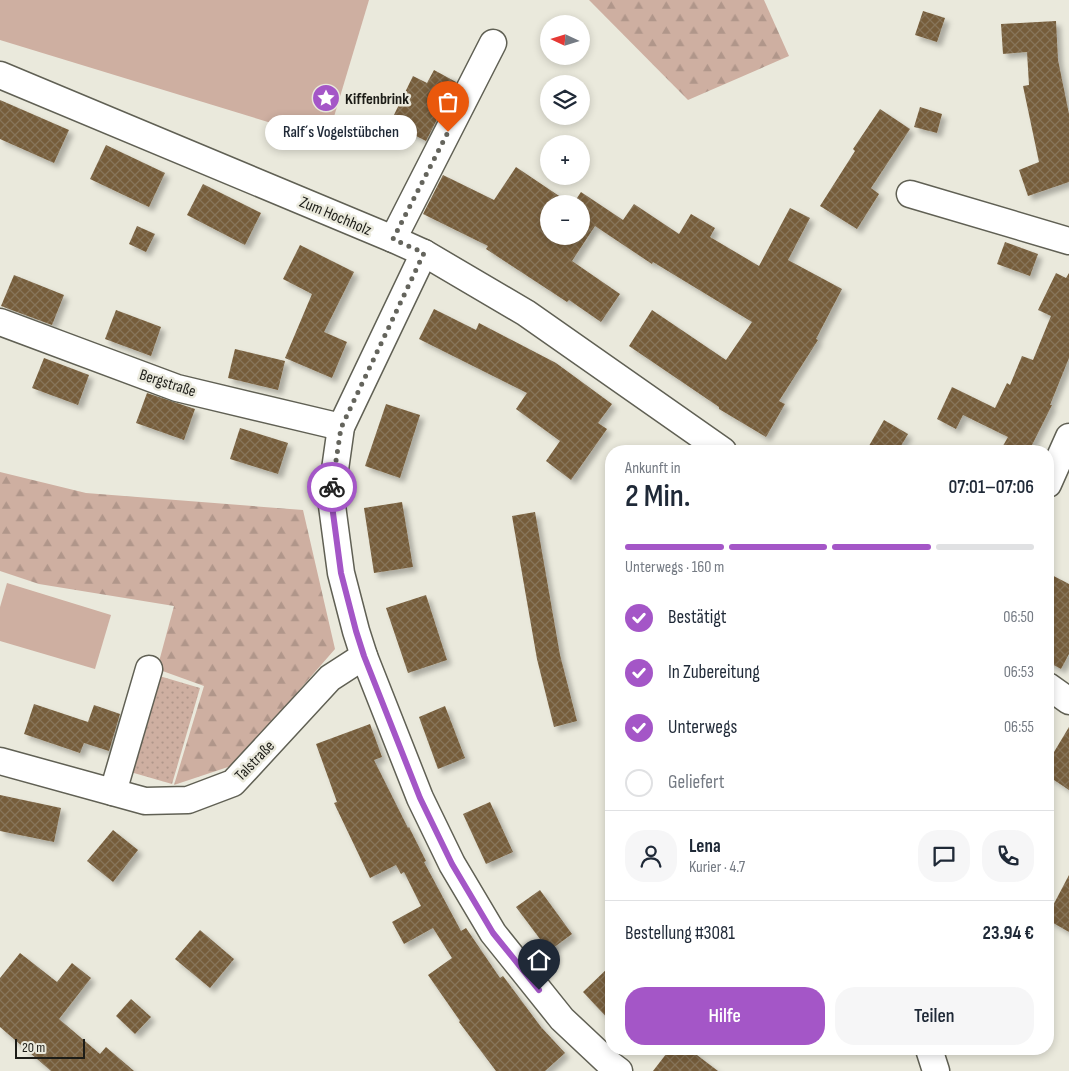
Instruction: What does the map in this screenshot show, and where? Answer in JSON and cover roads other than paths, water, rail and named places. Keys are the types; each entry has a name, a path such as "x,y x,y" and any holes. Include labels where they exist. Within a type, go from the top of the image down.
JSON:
{"street":[{"path":"393,239 493,43"},
{"name":"Zum Hochholz","path":"0,74 424,253 526,313 714,445"},
{"path":"910,194 1069,241"},
{"path":"424,253 341,428 331,498 341,573 364,656 420,798 452,864 493,933 562,1019 619,1071"},
{"name":"Bergstraße","path":"0,322 177,388 341,428"},
{"path":"1054,471 1069,437"},
{"name":"Talstraße","path":"0,761 145,801 188,800 233,783 330,678 364,656"},
{"path":"113,792 149,670"},
{"path":"1054,691 1069,702"},
{"path":"931,1055 936,1071"}],"place":[{"name":"Kiffenbrink","path":"326,98"},
{"name":"Ralf´s Vogelstübchen","path":"448,132"}]}
